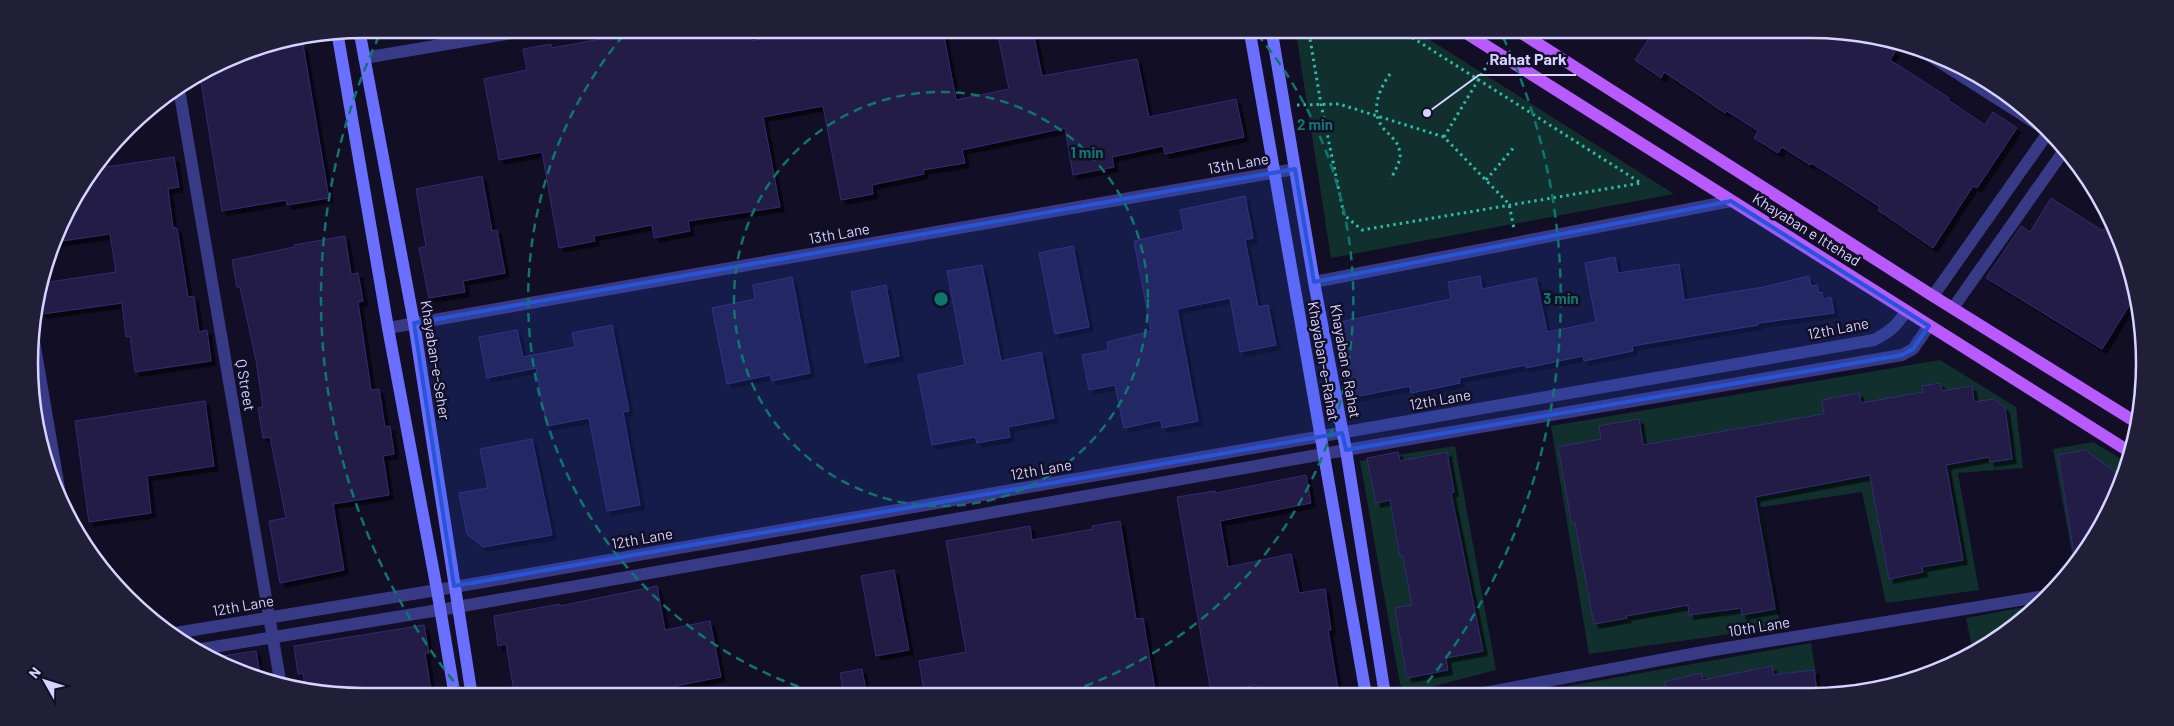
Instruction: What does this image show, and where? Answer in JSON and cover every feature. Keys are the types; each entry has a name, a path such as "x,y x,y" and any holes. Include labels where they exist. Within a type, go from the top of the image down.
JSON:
{"main road":[{"name":"Khayaban e Ittehad","path":"1472,38 2125,449"},
{"name":"Khayaban e Ittehad","path":"1529,38 1933,296 2131,419"}],"street":[{"path":"338,38 388,328 453,688"},
{"name":"Khayaban-e-Seher","path":"361,38 414,323 470,688"},
{"path":"364,58 487,38"},
{"name":"Khayaban-e-Rahat","path":"1251,38 1365,688"},
{"name":"Khayaban e Rahat","path":"1273,38 1314,282 1346,450 1384,688"},
{"path":"1951,69 2013,108"},
{"name":"Q Street","path":"180,94 280,677"},
{"path":"1933,296 2046,138"},
{"path":"1953,308 2061,155"},
{"name":"13th Lane","path":"388,328 1295,169"},
{"path":"1314,282 1731,200"},
{"name":"12th Lane","path":"180,632 437,590 1874,340 1889,332 1898,324 1906,311"},
{"path":"206,648 457,607 1346,450 1902,355 1914,349 1929,326"},
{"path":"38,360 56,472"},
{"name":"10th Lane","path":"1510,688 1708,651 2038,596"}],"path":[{"path":"1310,38 1321,104 1344,215 1362,230 1641,183 1413,38"},
{"path":"1444,137 1495,52"},
{"path":"1390,74 1384,81 1375,104 1382,127 1398,143 1401,156 1391,179"},
{"path":"1284,105 1339,104 1444,137 1509,204 1517,242"},
{"path":"1486,180 1515,146"}],"highlighted area":[{"path":"1295,169 1314,282 1731,201 1929,326 1913,349 1902,355 1346,450 1342,433 454,586 414,323"}],"green space":[{"path":"1297,38 1427,38 1674,194 1331,258"},
{"path":"1940,360 2016,407 2023,468 1958,473 1979,590 1886,603 1862,492 1761,507 1780,627 1589,654 1551,426"},
{"path":"2093,442 2121,459 2112,488 2103,507 2082,544 2073,556 2053,449"},
{"path":"1455,446 1496,670 1427,688 1404,688 1400,684 1360,461"},
{"path":"2028,606 1992,634 1972,646 1966,618"},
{"path":"1811,643 1818,688 1811,688 1557,688"}],"building":[{"path":"606,38 750,38 751,41 767,38 944,38 956,100 1009,89 998,38 1034,38 1042,76 1137,59 1149,117 1236,99 1244,137 1165,154 1163,146 1112,157 1114,167 1073,175 1065,128 962,150 965,163 923,170 924,174 872,185 873,194 841,200 823,106 763,117 780,207 688,221 690,231 654,238 652,225 594,236 595,241 559,248 542,152 499,160 484,79 527,70 523,49 551,44 552,48"},
{"path":"1649,38 1832,38 1853,40 1866,45 1868,43 1888,47 1895,52 1890,60 1949,98 1948,100 1985,125 1993,112 2017,128 1977,188 1973,186 1933,248 1878,210 1880,207 1843,183 1782,147 1778,153 1754,138 1758,131 1727,111 1725,113 1664,72 1661,78 1635,60"},
{"path":"303,45 329,198 287,205 286,200 222,211 201,81 238,62 269,52"},
{"path":"174,157 179,187 168,189 173,228 177,228 188,297 194,296 199,332 207,330 211,361 135,372 130,336 126,337 122,303 42,314 48,282 116,272 110,234 61,241 81,200 103,167"},
{"path":"482,176 492,231 497,230 505,273 463,281 465,292 429,298 419,248 426,246 416,189"},
{"path":"1245,196 1253,238 1245,240 1258,307 1268,305 1276,345 1240,352 1230,298 1177,309 1198,421 1162,428 1161,420 1124,428 1115,385 1089,390 1082,355 1108,350 1107,342 1151,331 1134,241 1184,230 1180,210"},
{"path":"2051,198 2103,231 2106,226 2119,258 2131,303 2102,349 1986,278 2021,226 2030,232"},
{"path":"345,236 351,274 358,273 363,301 358,302 371,390 379,389 385,427 390,426 394,454 383,456 389,495 333,504 344,570 280,583 269,521 286,518 270,437 263,438 258,408 263,407 256,360 232,260 294,247 294,245"},
{"path":"1073,246 1089,327 1055,334 1039,253"},
{"path":"1615,257 1618,273 1679,264 1684,300 1764,287 1809,276 1811,286 1817,285 1819,293 1822,292 1823,299 1831,297 1834,313 1758,323 1758,325 1632,346 1633,351 1584,361 1583,356 1526,368 1526,365 1459,378 1460,383 1411,393 1410,386 1354,397 1340,322 1451,299 1448,282 1480,276 1482,289 1536,278 1547,332 1596,322 1585,263"},
{"path":"982,265 1001,361 1041,352 1054,418 1008,427 1010,437 977,443 975,437 932,445 918,375 965,365 947,271"},
{"path":"792,277 810,373 772,381 770,375 727,384 712,308 755,299 753,285"},
{"path":"886,285 899,356 865,363 851,292"},
{"path":"612,325 629,411 623,412 640,505 607,511 589,418 547,426 536,368 487,378 479,337 517,330 523,357 575,347 572,333"},
{"path":"1940,383 1942,391 1972,386 1974,402 1994,399 2005,408 2012,459 1990,462 1989,457 1946,465 1963,560 1922,567 1923,572 1889,579 1870,475 1755,497 1775,609 1742,615 1741,608 1689,615 1688,605 1626,616 1627,618 1594,624 1575,523 1572,524 1558,447 1601,439 1599,426 1639,419 1643,445 1824,414 1822,400 1859,393 1861,403 1923,392 1922,386"},
{"path":"205,401 214,466 147,476 151,513 89,522 75,421"},
{"path":"532,439 552,535 483,547 467,534 459,493 488,488 480,449"},
{"path":"2085,450 2117,473 2093,526 2075,553 2074,553 2058,455"},
{"path":"1398,452 1400,461 1447,452 1454,492 1451,493 1483,651 1446,658 1448,670 1407,678 1395,608 1412,605 1403,556 1400,556 1390,500 1376,503 1367,458"},
{"path":"1306,475 1311,503 1220,521 1228,567 1291,554 1299,593 1325,589 1331,630 1328,630 1338,688 1258,688 1257,685 1240,688 1210,688 1177,497 1215,491 1216,493"},
{"path":"1120,521 1136,619 1143,618 1155,688 924,688 919,661 966,652 946,541 1030,526 1032,540 1093,529 1092,526"},
{"path":"894,570 909,650 876,656 861,576"},
{"path":"657,586 665,630 710,621 721,677 675,686 675,688 513,688 506,644 498,646 494,616 560,604 560,606"},
{"path":"424,625 429,653 425,653 431,688 342,688 305,683 303,673 298,674 294,646"},
{"path":"256,651 260,671 238,664 222,656"},
{"path":"1772,666 1773,675 1814,670 1816,688 1666,688 1665,682 1701,673 1703,680"},
{"path":"862,669 866,688 843,688 840,673"}],"place":[{"name":"Rahat Park","path":"1427,113"}]}
